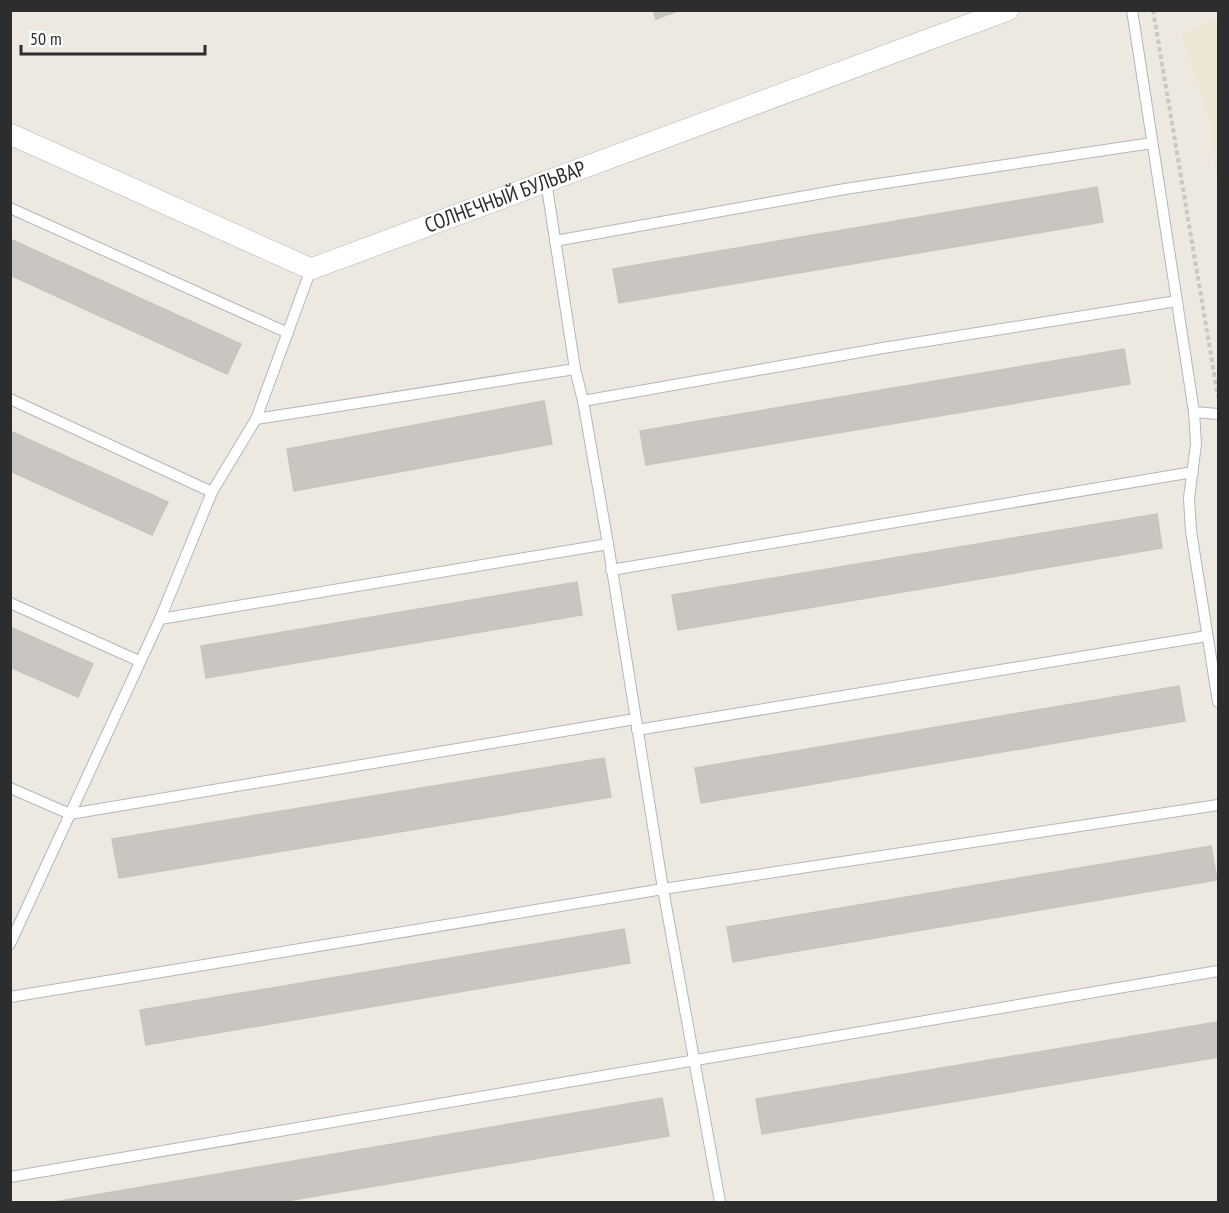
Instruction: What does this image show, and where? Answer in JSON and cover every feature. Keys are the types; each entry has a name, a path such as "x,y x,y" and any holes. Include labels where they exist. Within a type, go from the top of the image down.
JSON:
{"street":[{"name":"СОЛНЕЧНЫЙ БУЛЬВАР","path":"311,269 1008,10"},
{"path":"10,134 311,269"}],"lane":[{"path":"1132,10 1194,412 1196,444 1189,498 1191,531 1218,702"},
{"path":"555,241 845,189 1152,143"},
{"path":"546,181 575,369 583,401 608,544 663,889 720,1203"},
{"path":"10,208 288,333"},
{"path":"10,944 160,619 212,492 256,419 311,269"},
{"path":"583,401 883,348 1177,301"},
{"path":"256,419 575,369"},
{"path":"10,399 212,492"},
{"path":"1194,412 1218,414"},
{"path":"611,570 1193,472"},
{"path":"160,619 608,544"},
{"path":"10,603 139,661"},
{"path":"10,788 70,814 1207,636"},
{"path":"10,997 663,889 1218,805"},
{"path":"10,1177 1218,970"}],"path":[{"path":"1153,10 1218,399"}],"shaded area":[{"path":"1218,19 1218,195 1211,123 1182,35"}],"building":[{"path":"653,10 680,10 656,19"},
{"path":"1097,187 1103,222 619,303 613,269"},
{"path":"10,239 241,344 227,374 10,275"},
{"path":"1124,349 1130,384 646,465 640,431"},
{"path":"544,401 552,444 294,491 287,449"},
{"path":"10,431 168,502 152,535 10,471"},
{"path":"1157,514 1162,548 678,630 672,595"},
{"path":"577,582 582,615 206,678 201,646"},
{"path":"10,627 93,664 78,697 10,667"},
{"path":"1179,686 1185,721 701,803 695,768"},
{"path":"604,758 611,797 119,878 112,839"},
{"path":"1211,846 1217,880 733,962 727,927"},
{"path":"624,929 630,963 146,1045 140,1010"},
{"path":"1218,1022 1218,1057 762,1134 756,1099"},
{"path":"662,1098 669,1136 281,1202 54,1202"}]}
